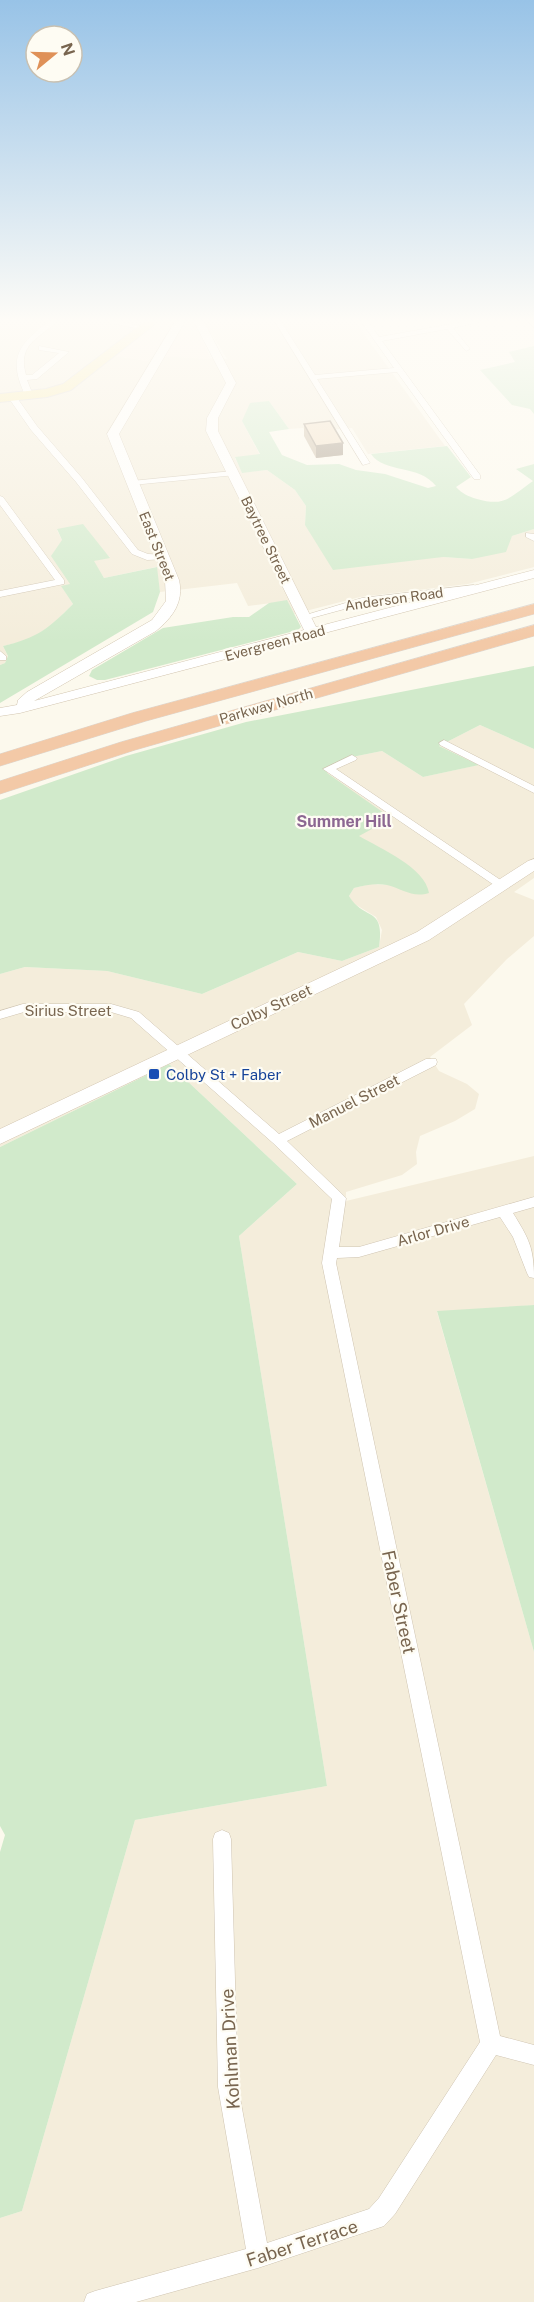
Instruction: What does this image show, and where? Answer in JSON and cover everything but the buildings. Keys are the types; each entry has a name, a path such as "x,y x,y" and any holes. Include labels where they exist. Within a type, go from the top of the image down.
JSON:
{"highway":[{"name":"Parkway North","path":"0,760 89,731 534,609"},
{"path":"0,773 123,732 534,618"},
{"name":"Parkway North","path":"0,788 105,753 534,630"},
{"path":"210,723 534,648"},
{"path":"0,743 52,728 223,687 250,687"}],"street":[{"path":"33,427 79,480 135,552 147,557 163,557"},
{"name":"East Street","path":"0,717 33,695 151,628 166,614 175,593 174,584 114,440 113,431 115,427"},
{"name":"Baytree Street","path":"212,427 312,633"},
{"path":"344,427 366,463"},
{"path":"441,427 477,477"},
{"path":"132,483 233,473"},
{"path":"0,499 61,582 0,594"},
{"name":"Evergreen Road","path":"7,711 107,687 534,574"},
{"name":"Anderson Road","path":"304,617 362,602 485,587"},
{"path":"78,669 87,682 107,687"},
{"path":"444,743 534,790"},
{"path":"352,758 328,769 501,885"},
{"name":"Colby Street","path":"0,1137 423,936 534,864"},
{"name":"Sirius Street","path":"0,1015 24,1008 111,1008 135,1015 178,1051"},
{"path":"178,1051 278,1140"},
{"name":"Manuel Street","path":"278,1140 431,1062"},
{"name":"Faber Street","path":"278,1140 339,1198 329,1263 491,2044"},
{"name":"Arlor Drive","path":"331,1253 359,1252 534,1202"},
{"path":"504,1211 520,1236 534,1273"},
{"name":"Kohlman Drive","path":"222,1839 228,2087 258,2257"},
{"path":"491,2044 534,2055"},
{"name":"Faber Terrace","path":"95,2302 258,2257 376,2218 387,2206 491,2044"}],"shaded area":[{"path":"0,427 245,427 260,455 235,458 242,472 267,470 295,490 306,506 305,525 443,557 472,559 512,536 534,529 534,567 468,584 360,597 294,614 287,601 248,606 237,583 160,592 156,567 104,578 93,561 110,557 57,530 62,540 71,584 62,587 73,604 52,625 29,640 3,646 8,656 5,663 0,665"},
{"path":"288,427 432,427 445,446 368,454 352,428 306,432 303,428"},
{"path":"480,725 534,749 534,878 514,892 534,900 534,936 507,959 464,1004 472,1025 430,1057 439,1071 467,1084 479,1094 475,1109 455,1121 420,1136 416,1152 417,1164 402,1175 346,1192 346,1201 534,1156 534,1305 437,1312 534,1652 534,2302 0,2302 0,2218 22,2211 135,1820 327,1786 239,1236 297,1184 169,1064 0,1147 0,974 25,967 107,971 202,994 298,952 342,961 379,947 382,930 376,917 353,903 349,896 354,888 370,884 388,885 358,835 383,813 326,773 328,768 352,757 382,751 423,777 478,765 439,746"}],"green space":[{"path":"246,427 288,427 289,429 269,432 282,455 307,465 339,464 356,470 385,474 428,488 436,486 421,475 385,464 371,454 447,446 471,477 456,487 470,497 494,502 513,496 533,481 516,469 534,464 534,529 512,536 506,552 472,559 443,557 333,570 305,525 306,506 295,490 267,470 242,473 235,457 260,454"},
{"path":"83,524 110,558 94,561 104,578 157,567 160,592 153,612 0,703 0,665 5,663 8,656 3,646 33,636 56,620 73,604 61,586 70,584 51,556 62,540 57,529"},
{"path":"287,600 301,627 298,630 105,680 97,680 89,676 92,670 163,628 233,617 249,617 269,603"},
{"path":"534,666 534,749 480,725 439,746 479,765 423,777 382,751 352,757 328,768 327,773 384,813 380,815 383,823 359,836 411,867 426,884 429,893 412,894 383,884 354,888 349,896 355,904 376,919 379,925 379,947 342,961 298,952 202,994 107,971 25,967 0,974 0,800 126,756 246,722"},
{"path":"169,1064 297,1184 239,1236 327,1786 135,1820 22,2211 0,2218 0,1852 5,1835 0,1826 0,1147"},
{"path":"534,1305 534,1652 437,1311"}],"place":[{"name":"Colby St + Faber","path":"154,1074"}],"district":[{"name":"Summer Hill","path":"344,821"}]}
